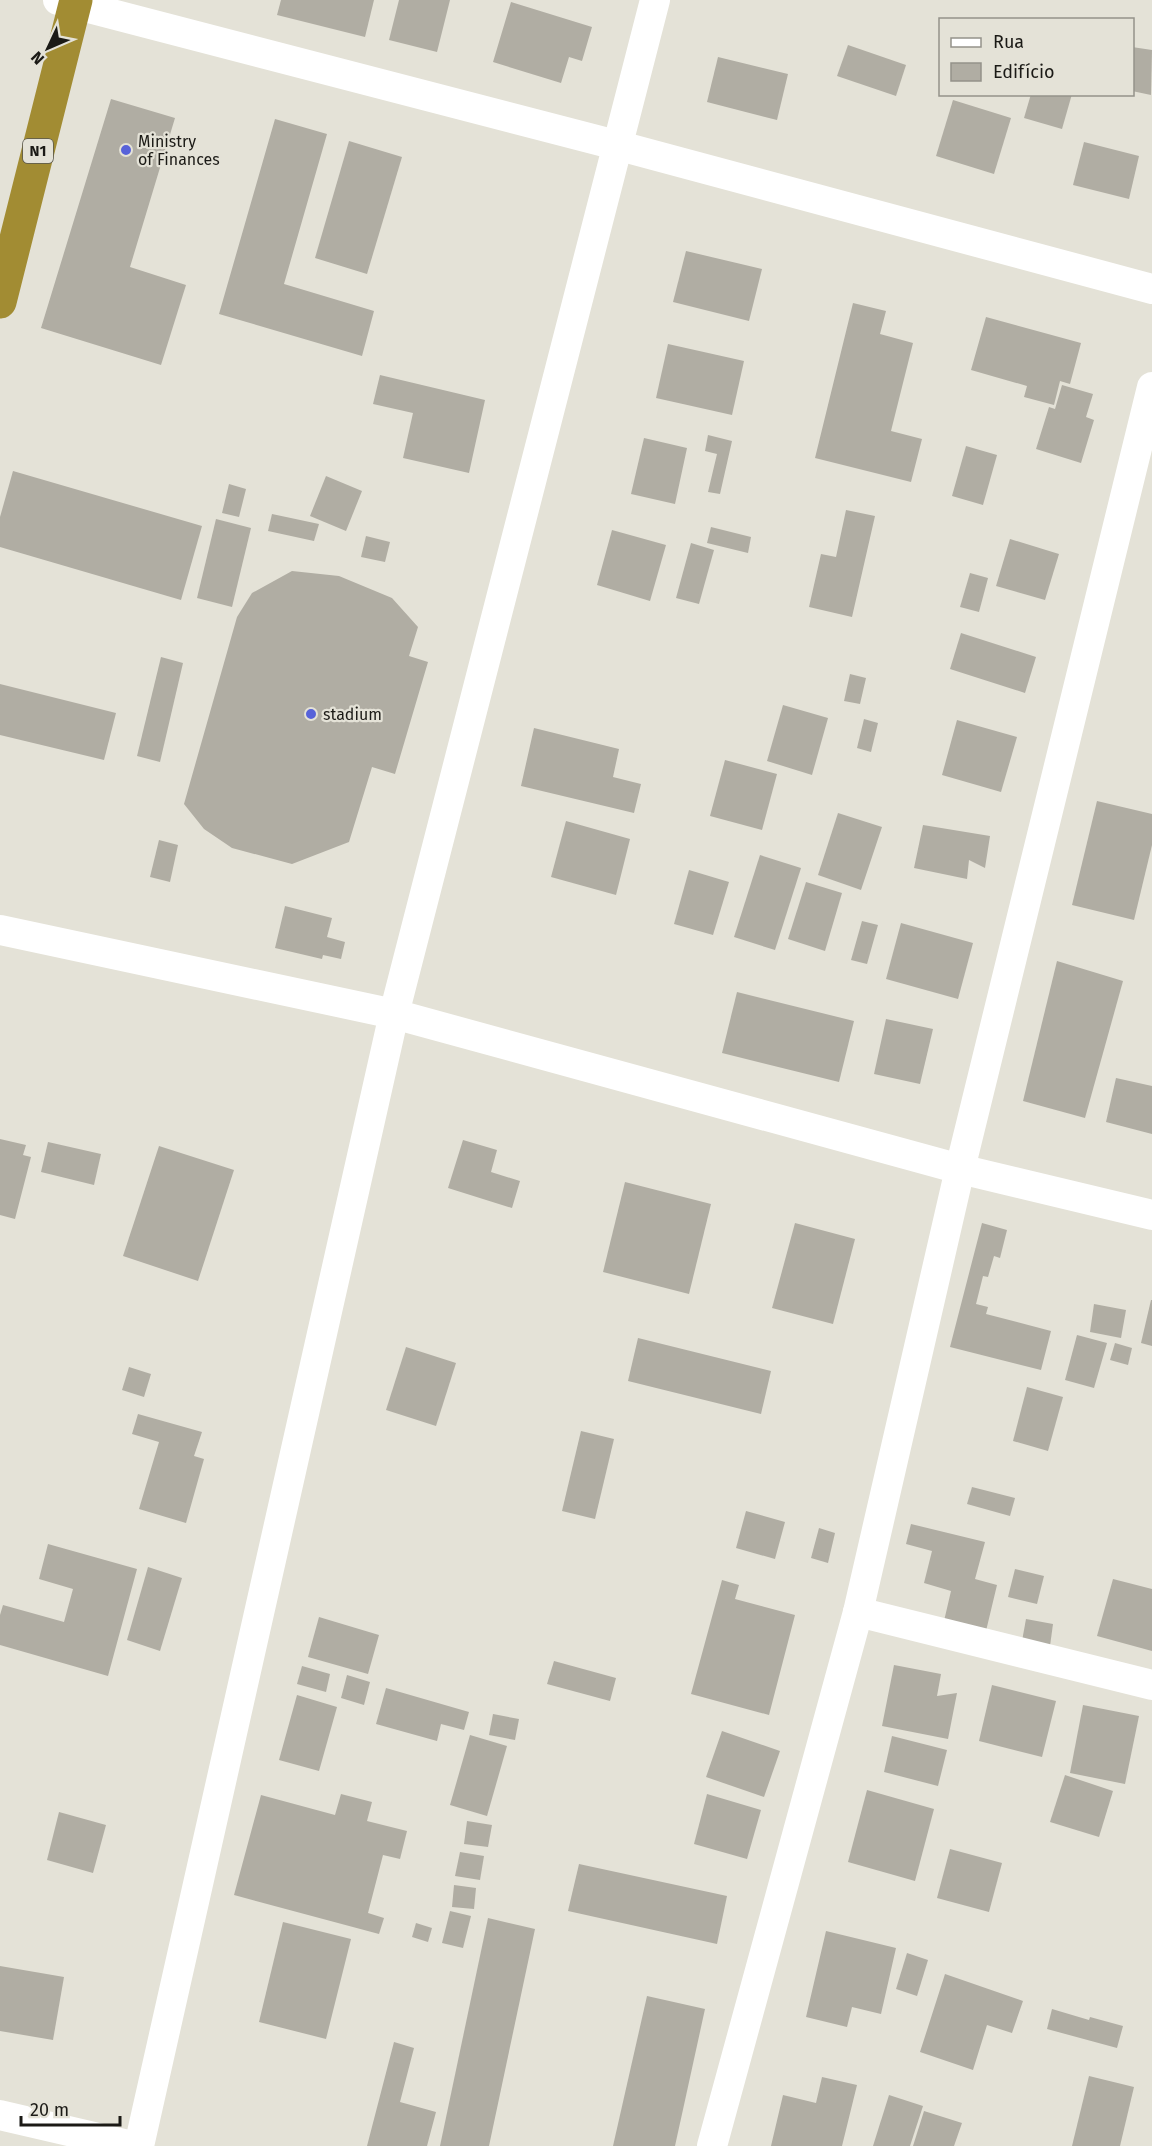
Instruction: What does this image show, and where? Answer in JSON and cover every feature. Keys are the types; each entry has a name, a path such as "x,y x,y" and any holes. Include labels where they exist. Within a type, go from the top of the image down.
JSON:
{"highway":[{"name":"N1","path":"0,302 69,2"}],"street":[{"path":"0,2115 125,2145 394,1014 655,0"},
{"path":"69,2 616,145 1152,289"},
{"path":"712,2146 858,1612 960,1169 1152,387"},
{"path":"0,930 394,1014 960,1169 1152,1215"},
{"path":"858,1612 1152,1685"}],"building":[{"path":"281,0 374,0 365,37 277,15"},
{"path":"399,0 450,0 437,52 389,40"},
{"path":"511,2 592,27 582,61 569,57 561,83 493,62"},
{"path":"848,45 906,65 896,96 837,76"},
{"path":"1134,47 1152,50 1151,95 1134,91"},
{"path":"718,57 788,74 777,120 707,102"},
{"path":"1030,96 1071,96 1062,129 1024,118"},
{"path":"111,99 175,118 130,267 186,285 161,365 41,328"},
{"path":"953,100 1011,118 994,174 936,156"},
{"path":"275,119 327,134 284,284 374,311 362,356 219,314"},
{"path":"349,141 402,157 367,274 315,258"},
{"path":"1084,142 1139,156 1129,199 1073,185"},
{"path":"686,251 762,269 749,321 673,302"},
{"path":"853,303 886,311 880,334 913,343 891,431 922,439 911,482 815,458"},
{"path":"986,317 1081,343 1070,384 1060,381 1054,405 1024,397 1027,386 971,370"},
{"path":"668,344 744,361 732,415 656,398"},
{"path":"380,375 485,400 469,473 403,458 413,413 373,404"},
{"path":"1062,385 1093,394 1086,417 1094,420 1081,463 1036,449 1049,407 1055,409"},
{"path":"708,435 732,441 720,494 708,492 717,454 705,451"},
{"path":"644,438 687,448 675,504 631,494"},
{"path":"966,446 997,455 983,505 952,496"},
{"path":"13,471 202,526 181,600 0,547 0,517"},
{"path":"326,476 362,491 346,531 310,516"},
{"path":"229,484 246,489 239,517 222,513"},
{"path":"846,510 875,516 852,617 809,607 821,554 836,557"},
{"path":"272,514 319,524 314,541 268,531"},
{"path":"216,519 251,528 232,607 197,598"},
{"path":"711,527 751,537 748,553 707,543"},
{"path":"612,530 666,545 650,601 597,585"},
{"path":"366,536 390,542 385,562 361,557"},
{"path":"1010,539 1059,554 1045,600 996,586"},
{"path":"691,543 714,550 699,604 676,598"},
{"name":"stadium","path":"292,571 339,576 392,598 418,627 409,656 428,662 395,774 372,767 349,842 292,864 232,848 204,829 184,804 237,617 252,593"},
{"path":"970,573 988,578 979,612 960,607"},
{"path":"961,633 1036,657 1025,693 950,669"},
{"path":"161,657 183,663 160,762 137,756"},
{"path":"850,674 866,678 860,704 844,701"},
{"path":"0,684 116,713 104,760 0,735"},
{"path":"783,705 828,718 812,775 767,761"},
{"path":"864,719 878,723 871,752 857,748"},
{"path":"957,720 1017,737 1001,792 942,775"},
{"path":"534,728 619,749 613,777 641,784 634,813 521,786"},
{"path":"725,760 777,774 762,830 710,816"},
{"path":"1097,801 1152,814 1152,845 1134,920 1072,905"},
{"path":"838,813 882,827 861,890 818,875"},
{"path":"566,821 630,839 616,895 551,877"},
{"path":"923,825 990,836 985,868 969,860 967,879 914,868"},
{"path":"159,840 178,845 170,882 150,877"},
{"path":"760,855 801,868 775,950 734,937"},
{"path":"689,870 729,882 713,935 674,924"},
{"path":"806,882 842,893 825,951 788,939"},
{"path":"285,906 332,918 327,937 345,942 341,959 323,955 322,959 275,948"},
{"path":"862,921 878,925 867,964 851,960"},
{"path":"901,923 973,943 958,999 886,979"},
{"path":"1057,961 1123,981 1085,1118 1023,1101"},
{"path":"737,992 854,1021 839,1082 722,1053"},
{"path":"886,1019 933,1029 920,1084 874,1074"},
{"path":"1116,1078 1152,1086 1152,1134 1106,1122"},
{"path":"0,1139 26,1145 23,1155 31,1157 15,1219 0,1215"},
{"path":"463,1140 497,1150 491,1172 520,1181 512,1208 448,1188"},
{"path":"48,1142 101,1154 94,1185 41,1172"},
{"path":"159,1146 234,1170 198,1281 123,1256"},
{"path":"625,1182 711,1204 689,1294 603,1272"},
{"path":"795,1223 855,1239 833,1324 772,1308"},
{"path":"982,1223 1007,1230 1000,1258 994,1256 988,1277 983,1276 976,1304 988,1307 986,1314 1051,1331 1041,1370 950,1347"},
{"path":"1152,1300 1152,1346 1141,1343"},
{"path":"1094,1304 1126,1310 1121,1338 1090,1332"},
{"path":"1077,1335 1107,1343 1094,1388 1065,1380"},
{"path":"638,1338 771,1371 761,1414 628,1381"},
{"path":"1115,1343 1132,1348 1128,1365 1110,1360"},
{"path":"406,1347 456,1363 436,1426 386,1410"},
{"path":"129,1367 151,1374 144,1397 122,1390"},
{"path":"1027,1387 1063,1397 1048,1451 1013,1441"},
{"path":"138,1414 202,1432 194,1456 204,1459 186,1523 139,1509 159,1442 132,1434"},
{"path":"581,1431 614,1439 595,1519 562,1511"},
{"path":"972,1487 1015,1498 1010,1516 967,1504"},
{"path":"746,1511 785,1522 775,1559 736,1548"},
{"path":"911,1524 985,1542 975,1579 997,1585 986,1631 944,1621 951,1591 924,1583 932,1551 906,1544"},
{"path":"819,1528 835,1533 828,1563 811,1558"},
{"path":"48,1544 137,1569 108,1676 0,1645 0,1615 3,1605 64,1622 73,1589 39,1579"},
{"path":"148,1567 182,1578 160,1651 127,1640"},
{"path":"1015,1569 1044,1576 1037,1604 1008,1597"},
{"path":"1113,1579 1152,1589 1152,1651 1097,1636"},
{"path":"722,1580 739,1585 735,1599 795,1615 769,1715 691,1694"},
{"path":"319,1617 379,1635 368,1674 308,1657"},
{"path":"1026,1619 1053,1624 1050,1646 1022,1641"},
{"path":"554,1661 616,1678 610,1701 547,1684"},
{"path":"894,1665 941,1674 937,1696 957,1693 948,1739 882,1726"},
{"path":"302,1666 330,1674 326,1692 297,1684"},
{"path":"347,1675 370,1682 364,1705 341,1698"},
{"path":"992,1685 1056,1701 1042,1757 979,1741"},
{"path":"386,1688 469,1712 464,1730 441,1724 437,1741 376,1724"},
{"path":"297,1695 337,1707 319,1771 279,1760"},
{"path":"1083,1705 1139,1716 1125,1784 1070,1773"},
{"path":"493,1714 519,1719 515,1740 489,1735"},
{"path":"722,1731 780,1751 764,1797 706,1777"},
{"path":"470,1735 507,1746 487,1816 450,1805"},
{"path":"892,1736 947,1750 938,1786 884,1772"},
{"path":"1065,1775 1113,1791 1099,1837 1050,1822"},
{"path":"867,1790 934,1809 915,1881 848,1862"},
{"path":"341,1794 372,1802 367,1821 407,1831 400,1859 383,1855 368,1913 384,1918 379,1934 234,1895 261,1795 335,1815"},
{"path":"707,1794 761,1810 747,1859 694,1844"},
{"path":"59,1812 106,1825 93,1873 47,1860"},
{"path":"467,1821 492,1825 488,1847 464,1844"},
{"path":"950,1849 1002,1863 989,1912 937,1898"},
{"path":"460,1852 484,1856 480,1880 455,1876"},
{"path":"579,1864 727,1896 717,1944 568,1911"},
{"path":"454,1885 476,1888 474,1909 452,1907"},
{"path":"450,1911 471,1916 463,1948 442,1943"},
{"path":"488,1918 535,1929 489,2146 440,2146"},
{"path":"283,1922 351,1939 326,2039 259,2022"},
{"path":"416,1923 432,1928 428,1942 412,1937"},
{"path":"826,1931 896,1948 881,2014 852,2007 847,2027 806,2017"},
{"path":"907,1953 928,1960 917,1996 896,1989"},
{"path":"0,1966 64,1977 53,2040 0,2031"},
{"path":"945,1974 1023,2001 1012,2033 987,2025 973,2070 920,2052"},
{"path":"647,1996 705,2009 675,2146 613,2146"},
{"path":"1052,2009 1089,2020 1090,2017 1123,2026 1117,2048 1047,2029"},
{"path":"394,2042 414,2048 400,2102 436,2112 427,2146 367,2146"},
{"path":"1089,2076 1134,2087 1120,2146 1072,2146"},
{"path":"822,2077 857,2085 842,2146 771,2146 783,2095 816,2103"},
{"path":"889,2095 923,2106 910,2146 873,2146"},
{"path":"924,2111 962,2123 954,2146 913,2146"}],"place":[{"name":"Ministry of Finances","path":"126,150"},
{"name":"stadium","path":"311,714"}]}
